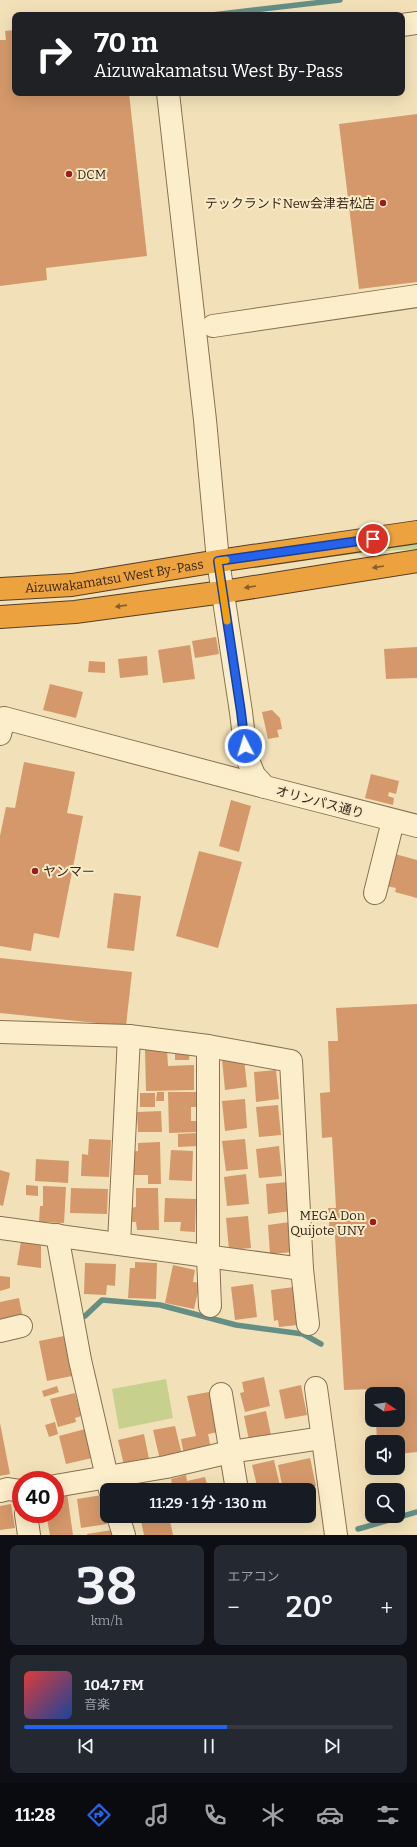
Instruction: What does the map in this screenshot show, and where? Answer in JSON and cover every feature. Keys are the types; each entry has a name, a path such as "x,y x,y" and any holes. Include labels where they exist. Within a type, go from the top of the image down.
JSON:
{"highway":[{"name":"Aizuwakamatsu West By-Pass","path":"0,589 72,586 218,561 417,532"},
{"path":"0,617 75,612 223,592 417,561"}],"street":[{"path":"405,25 417,23"},
{"name":"オリンパス通り","path":"168,96 205,420 218,561 246,755 254,775 265,787 417,826"},
{"path":"213,326 417,296"},
{"path":"0,734 4,718 265,787"},
{"path":"375,893 393,821"},
{"path":"0,1032 129,1036 208,1046 291,1061 302,1269 308,1324"},
{"path":"119,1244 129,1036"},
{"path":"208,1046 208,1256 210,1306"},
{"path":"0,1228 302,1269"},
{"path":"57,1235 80,1360 108,1483"},
{"path":"0,1331 22,1326"},
{"path":"316,1388 336,1535"},
{"path":"222,1394 236,1483"},
{"path":"111,1483 166,1467 230,1452 322,1438"},
{"path":"64,1486 100,1484"},
{"path":"0,1491 12,1490"},
{"path":"27,1523 28,1535"},
{"path":"120,1523 124,1535"}],"green space":[{"path":"417,541 417,549 371,552 258,566"},
{"path":"166,1379 173,1418 119,1429 112,1389"}],"building":[{"name":"DCM","path":"12,30 12,96 129,96 147,256 46,268 47,280 0,286 0,40 6,40 5,31"},
{"name":"テックランドNew会津若松店","path":"417,114 417,282 359,289 339,124"},
{"path":"216,637 219,654 195,658 192,641"},
{"path":"190,645 195,679 163,683 158,650"},
{"path":"417,647 417,678 386,679 384,649"},
{"path":"147,656 148,675 120,678 118,659"},
{"path":"89,661 105,662 105,673 88,672"},
{"path":"50,684 83,692 76,718 43,710"},
{"path":"272,710 280,718 282,729 277,730 279,737 268,739 262,712"},
{"path":"24,762 75,772 67,813 83,816 59,938 34,933 31,951 0,946 0,836 6,807 15,808"},
{"path":"371,774 399,781 396,794 389,792 388,796 394,798 393,805 365,798"},
{"path":"231,800 251,806 239,852 219,846"},
{"path":"199,851 242,862 218,948 176,936"},
{"path":"395,854 417,860 417,898 395,892 396,888 386,886"},
{"path":"114,893 141,896 134,951 107,948"},
{"path":"0,958 132,972 126,1026 0,1013"},
{"name":"MEGA Don Quijote UNY","path":"417,1004 417,1452 405,1453 405,1435 377,1435 376,1427 405,1427 405,1387 365,1387 365,1389 344,1390 335,1236 330,1236 328,1208 336,1208 332,1137 322,1138 320,1093 330,1092 328,1041 338,1041 336,1008"},
{"path":"145,1049 167,1049 168,1066 194,1065 194,1090 146,1091"},
{"path":"175,1051 190,1051 189,1060 175,1060"},
{"path":"244,1058 247,1087 225,1090 222,1060"},
{"path":"276,1070 279,1099 256,1102 254,1072"},
{"path":"157,1092 164,1092 164,1101 156,1101"},
{"path":"168,1092 198,1092 198,1107 191,1107 191,1121 197,1121 197,1132 169,1133"},
{"path":"140,1093 155,1093 155,1107 140,1107"},
{"path":"245,1099 247,1128 225,1131 222,1101"},
{"path":"278,1105 281,1135 259,1137 256,1107"},
{"path":"161,1111 162,1132 138,1132 137,1112"},
{"path":"197,1133 198,1146 178,1147 178,1134"},
{"path":"89,1139 111,1140 109,1177 81,1176 82,1154 88,1155"},
{"path":"245,1139 248,1169 226,1171 222,1141"},
{"path":"160,1142 161,1184 148,1184 148,1175 132,1175 131,1152 138,1151 138,1143"},
{"path":"279,1146 282,1176 259,1178 256,1149"},
{"path":"171,1150 193,1151 192,1181 169,1180"},
{"path":"36,1159 69,1161 68,1183 35,1181"},
{"path":"0,1170 10,1173 3,1206 0,1205"},
{"path":"246,1174 249,1204 227,1206 224,1177"},
{"path":"288,1182 291,1211 268,1214 266,1184"},
{"path":"26,1185 38,1186 38,1196 26,1195"},
{"path":"43,1186 66,1187 64,1223 39,1222 40,1206 43,1206"},
{"path":"71,1188 108,1189 107,1214 70,1213"},
{"path":"136,1188 158,1188 159,1230 137,1230 136,1222 131,1222 131,1208 136,1207"},
{"path":"165,1198 196,1199 195,1232 180,1231 181,1222 164,1222"},
{"path":"248,1216 251,1248 229,1250 226,1218"},
{"path":"290,1222 293,1252 270,1254 268,1225"},
{"path":"21,1241 41,1245 41,1268 17,1265"},
{"path":"135,1262 157,1263 156,1299 128,1298 130,1268 135,1268"},
{"path":"85,1263 116,1264 115,1286 107,1285 106,1295 84,1294"},
{"path":"173,1265 195,1270 193,1282 200,1283 194,1309 165,1303"},
{"path":"0,1276 10,1277 10,1288 0,1291"},
{"path":"253,1284 257,1317 235,1320 231,1287"},
{"path":"294,1287 297,1325 279,1327 278,1320 274,1321 271,1290"},
{"path":"19,1298 23,1319 0,1324 0,1302"},
{"path":"64,1336 72,1376 47,1381 39,1341"},
{"path":"264,1377 270,1406 245,1412 240,1393 244,1392 242,1382"},
{"path":"301,1385 307,1415 285,1419 279,1390"},
{"path":"57,1386 59,1392 44,1397 42,1391"},
{"path":"209,1392 218,1432 208,1434 211,1449 184,1455 181,1439 196,1436 187,1396"},
{"path":"75,1393 81,1416 75,1418 76,1422 58,1427 50,1399"},
{"path":"266,1411 272,1440 250,1445 244,1416"},
{"path":"55,1422 58,1434 49,1437 45,1425"},
{"path":"0,1423 10,1474 0,1476"},
{"path":"175,1426 182,1455 160,1460 153,1430"},
{"path":"85,1429 92,1458 66,1464 59,1436"},
{"path":"144,1434 149,1459 124,1465 118,1440"},
{"path":"310,1458 315,1483 282,1483 278,1465"},
{"path":"274,1460 279,1483 256,1483 252,1465"},
{"path":"186,1475 187,1481 205,1477 207,1483 172,1483 171,1479"},
{"path":"67,1493 73,1535 50,1535 48,1523 64,1523 64,1494"},
{"path":"100,1495 100,1523 107,1524 81,1528 77,1499"},
{"path":"11,1504 12,1523 14,1523 15,1528 0,1530 0,1506"},
{"path":"141,1523 170,1523 173,1535 144,1535"},
{"path":"112,1530 113,1535 87,1535 87,1534"}],"waterway":[{"path":"238,12 340,0"},
{"path":"85,1316 102,1300 160,1305 236,1325 303,1334 321,1344"},
{"path":"358,1529 417,1512"}],"slow traffic":[{"path":"226,560 218,561 227,621"}],"place":[{"name":"DCM","path":"69,174"},
{"name":"テックランドNew会津若松店","path":"383,203"},
{"name":"ヤンマー","path":"35,871"},
{"name":"MEGA Don Quijote UNY","path":"373,1222"}],"route":[{"path":"245,746 218,561 373,539"}]}
